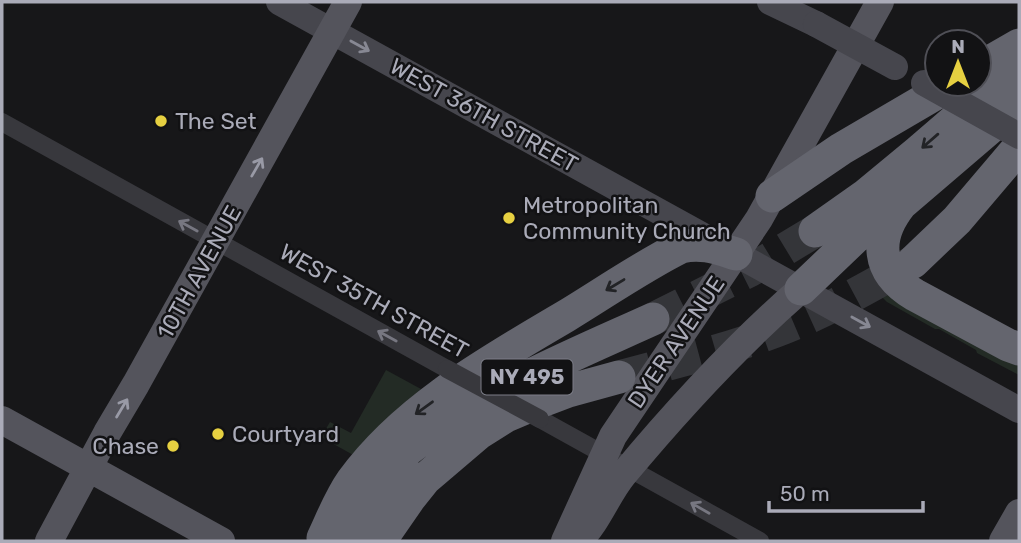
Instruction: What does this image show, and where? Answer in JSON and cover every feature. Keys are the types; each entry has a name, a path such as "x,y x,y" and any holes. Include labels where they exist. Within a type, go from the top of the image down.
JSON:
{"highway":[{"path":"993,60 1019,45"},
{"path":"815,231 876,186 1019,65"},
{"path":"772,196 923,94"},
{"path":"801,289 867,226 901,204 1019,103"},
{"path":"913,262 957,220 1019,147"},
{"path":"901,204 888,222 883,239 883,256 893,279 915,295 1019,349"},
{"path":"329,540 351,482 402,424 422,409 489,362 681,247 692,244 706,245 736,254"},
{"name":"NY 495","path":"329,540 360,516 408,449 452,418 484,398 653,318"},
{"name":"NY 495","path":"380,541 425,479 478,433 506,416 568,391 619,377"},
{"path":"359,541 367,528 398,496 425,479"}],"main road":[{"name":"WEST 36TH STREET","path":"279,2 1019,410"},
{"name":"10TH AVENUE","path":"49,541 348,2"},
{"path":"770,2 895,67 923,78"},
{"name":"DYER AVENUE","path":"565,541 613,436 760,219 880,2"},
{"path":"960,98 1019,136"},
{"name":"DYER AVENUE","path":"578,541 595,521 614,486 701,386 801,289"},
{"path":"2,419 221,541"},
{"path":"1003,541 1019,513"}],"street":[{"name":"WEST 35TH STREET","path":"2,122 760,541"}],"shaded area":[{"path":"876,281 1019,366 1019,375 887,302 876,291"},
{"path":"386,370 421,389 355,456 321,437 330,422 351,433"}],"tunnel":[{"path":"653,319 751,270 815,231"},
{"path":"619,377 764,336 834,306 913,262"}],"place":[{"name":"The Set","path":"161,121"},
{"name":"Metropolitan Community Church","path":"509,218"},
{"name":"Courtyard","path":"218,434"},
{"name":"Chase","path":"173,446"}]}
